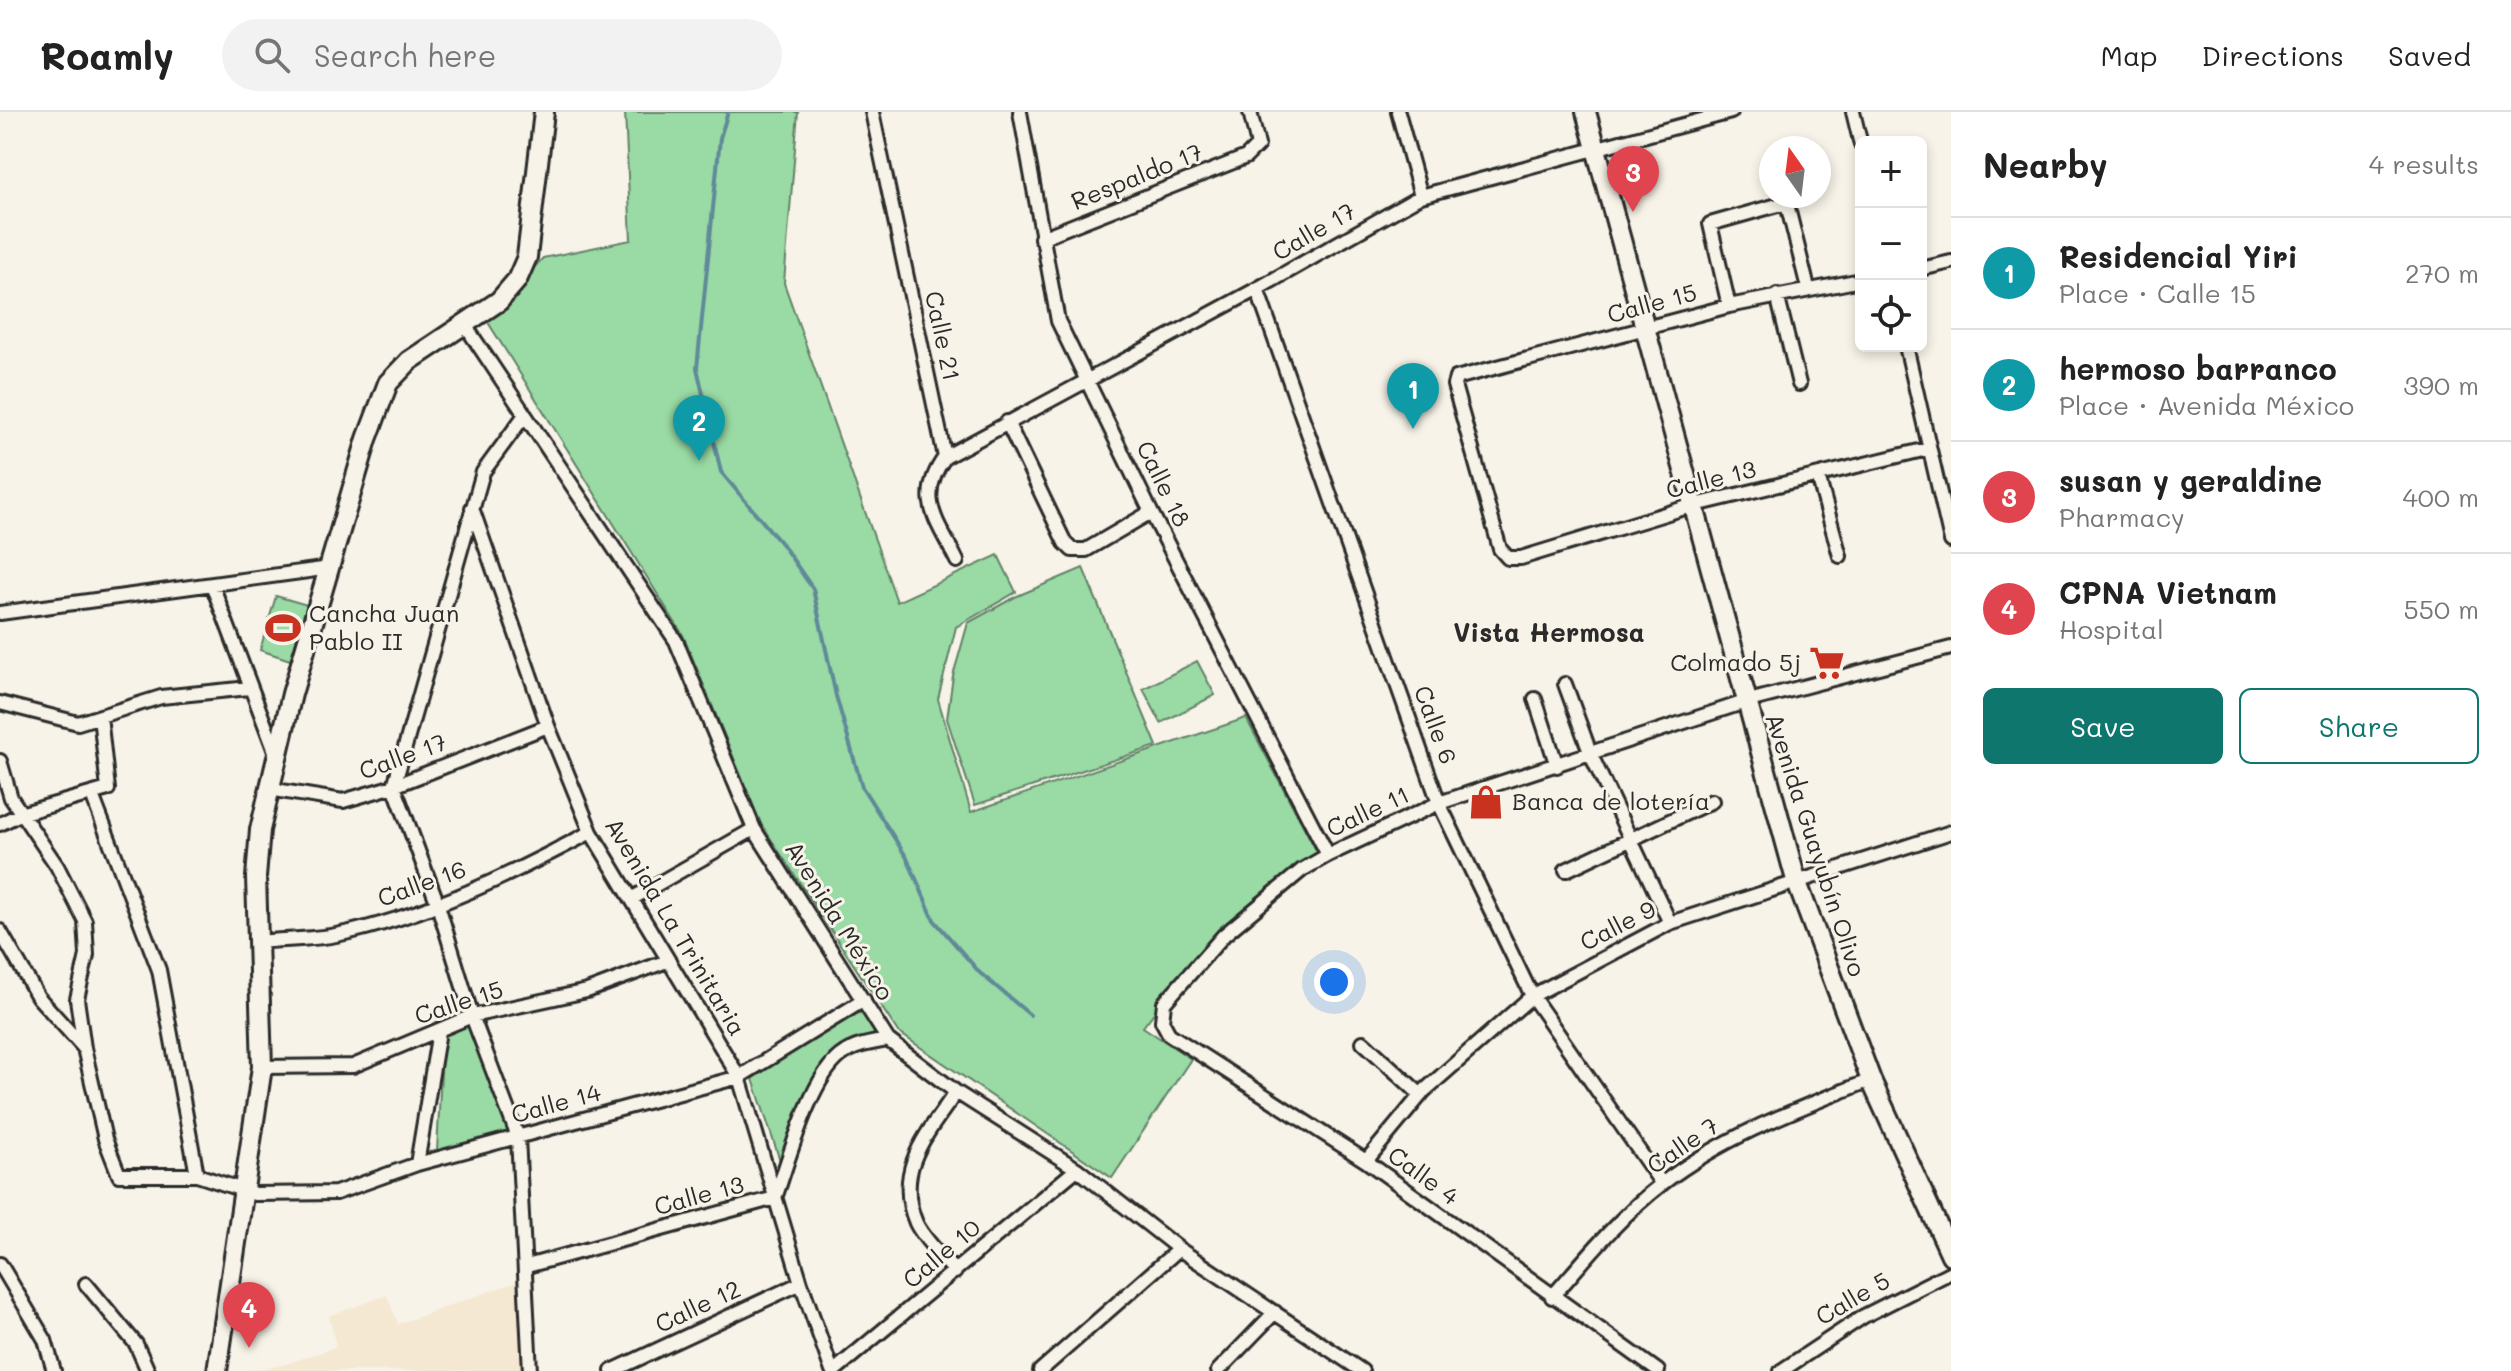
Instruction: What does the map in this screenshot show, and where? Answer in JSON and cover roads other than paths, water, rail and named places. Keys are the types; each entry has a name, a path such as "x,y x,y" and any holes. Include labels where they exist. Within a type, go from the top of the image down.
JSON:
{"main road":[{"path":"220,1368 262,1067 256,877 260,830 276,754 367,439 388,383 409,361 499,301 517,280 527,257 544,112"},
{"name":"Avenida Guayubín Olivo","path":"1586,112 1691,506 1796,880 1871,1080 1951,1255"}],"street":[{"name":"Calle 21","path":"872,112 945,457"},
{"name":"Calle 18","path":"1020,112 1058,321 1151,512 1328,855"},
{"name":"Respaldo 17","path":"1041,238 1246,157 1258,145 1250,112"},
{"path":"1398,112 1421,196"},
{"name":"Calle 17","path":"945,457 1257,289 1421,196 1595,148 1695,116 1731,112"},
{"path":"1853,112 1859,136"},
{"path":"1729,306 1710,224 1781,204 1788,208 1808,288"},
{"path":"1927,268 1951,262"},
{"name":"Calle 15","path":"1508,558 1496,534 1454,385 1456,378 1729,306 1855,281"},
{"name":"Calle 6","path":"1257,289 1439,803 1532,996 1662,1184"},
{"path":"1777,295 1799,384"},
{"name":"Avenida México","path":"465,325 676,641 754,829 888,1040 956,1092 1077,1169 1179,1249 1362,1371"},
{"path":"1907,352 1927,449 1950,537"},
{"path":"524,416 483,472 394,786 437,902 472,1016 518,1137 530,1371"},
{"path":"1007,422 1065,543 1072,550 1086,550 1151,512"},
{"name":"Calle 13","path":"1508,558 1521,558 1691,506 1927,449"},
{"path":"945,457 928,488 931,508 957,561"},
{"path":"1818,476 1840,556"},
{"name":"Avenida La Trinitaria","path":"472,508 548,726 591,832 739,1077 801,1283 833,1371"},
{"path":"0,613 213,587 330,568"},
{"path":"213,587 276,754"},
{"name":"Calle 11","path":"1162,1021 1164,1003 1224,935 1302,870 1328,855 1439,803 1745,702 1951,648"},
{"path":"1565,684 1591,755 1670,923"},
{"path":"0,703 78,723 161,697 249,688"},
{"path":"1535,699 1557,766"},
{"path":"0,824 20,814 108,789 100,716"},
{"name":"Calle 17","path":"269,789 334,802 394,786 548,726"},
{"path":"0,761 20,814 57,866 85,921 87,955 77,999 84,1048"},
{"path":"92,795 159,970 197,1175"},
{"path":"1566,870 1712,801"},
{"path":"633,898 754,829"},
{"name":"Calle 16","path":"257,942 334,935 437,902 519,870 591,832"},
{"name":"Calle 9","path":"1366,1161 1421,1095 1532,996 1670,923 1951,832"},
{"path":"0,931 38,997 84,1048"},
{"name":"Calle 15","path":"262,1067 345,1068 472,1016 587,991 667,961"},
{"name":"Calle 14","path":"84,1048 105,1139 119,1175 197,1175 255,1194 329,1195 417,1164 739,1077 864,1000"},
{"name":"Calle 4","path":"1162,1021 1169,1034 1366,1161 1658,1371"},
{"path":"417,1164 439,1031"},
{"name":"Calle 13","path":"527,1266 775,1198 816,1090 839,1057 863,1044 888,1040"},
{"path":"1363,1042 1421,1095"},
{"name":"Calle 7","path":"1552,1297 1617,1225 1662,1184 1715,1148 1759,1125 1871,1080"},
{"path":"955,1272 917,1224 908,1191 913,1155 956,1092"},
{"name":"Calle 10","path":"833,1371 1077,1169"},
{"path":"1040,1371 1179,1249"},
{"path":"0,1264 45,1340 54,1371"},
{"name":"Calle 5","path":"1781,1371 1864,1316 1951,1272"},
{"name":"Calle 12","path":"615,1371 801,1283"},
{"path":"86,1284 136,1344 148,1371"},
{"path":"1218,1371 1275,1312"}],"waterway":[{"path":"728,112 720,138 697,368 721,472 784,547 813,589 836,696 862,787 907,858 934,920 980,973 1030,1015"}],"place":[{"name":"susan y geraldine","path":"1633,212"},
{"name":"Residencial Yiri","path":"1413,429"},
{"name":"hermoso barranco","path":"699,461"},
{"name":"Cancha Juan Pablo II","path":"283,628"},
{"name":"Colmado 5j","path":"1827,663"},
{"name":"Banca de lotería","path":"1486,802"},
{"name":"CPNA Vietnam","path":"249,1348"}],"district":[{"name":"Vista Hermosa","path":"1549,633"}]}
